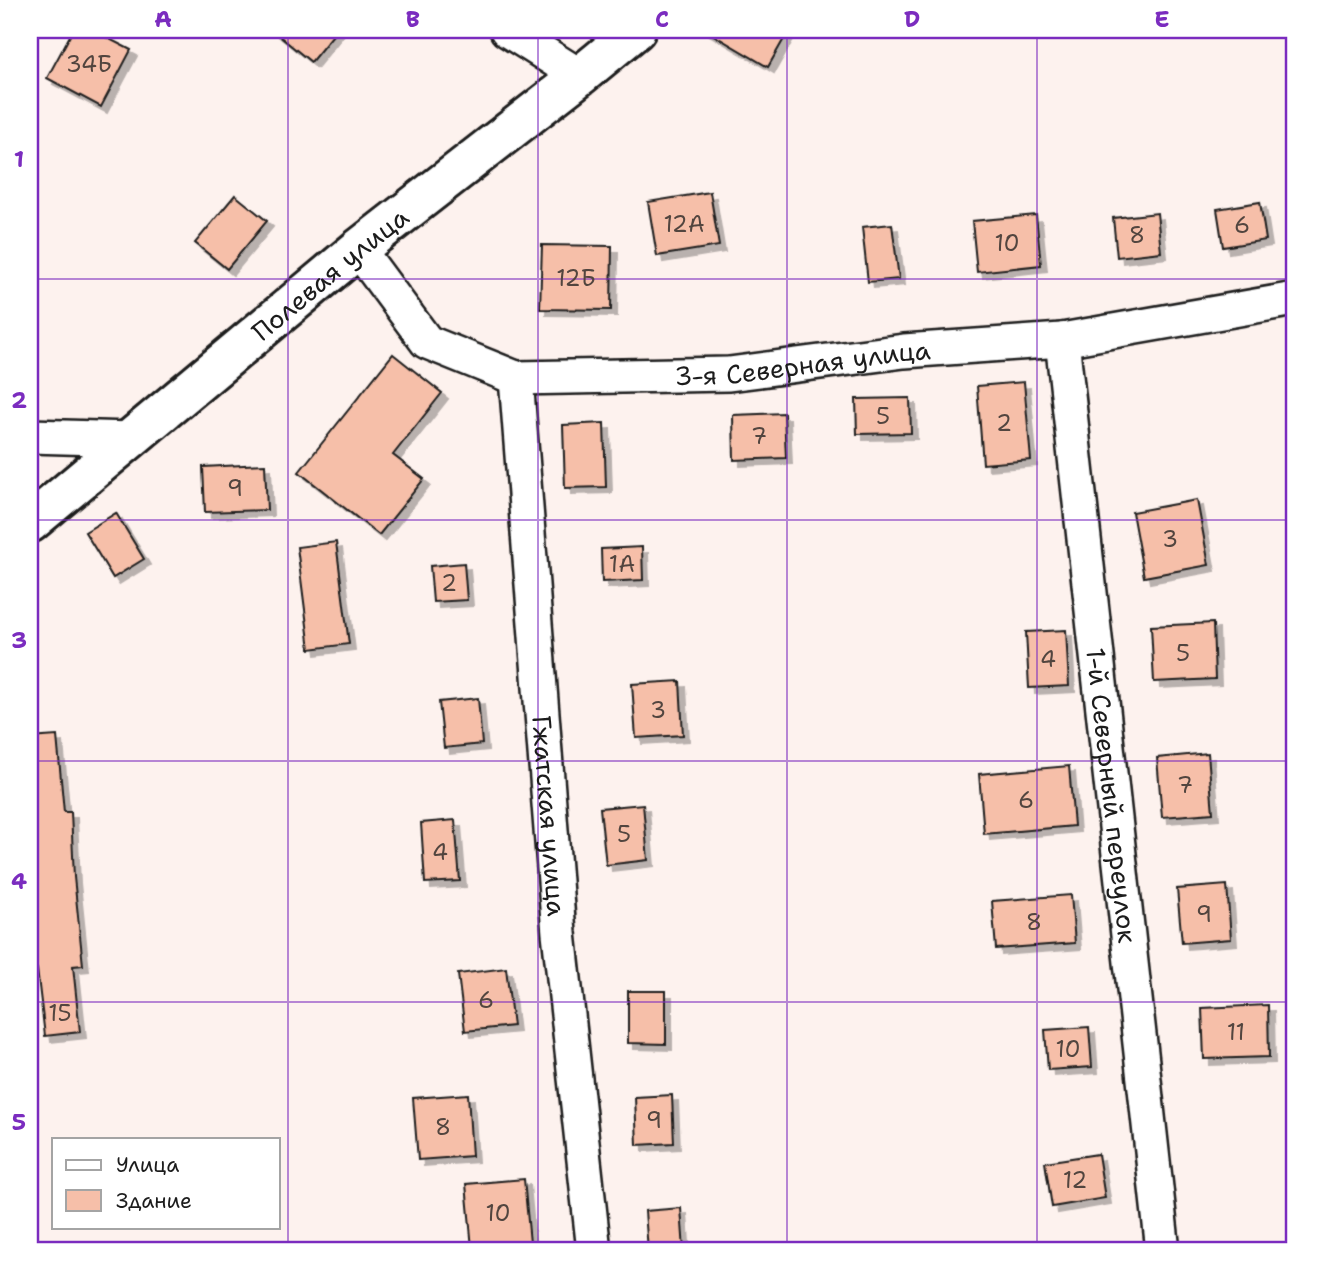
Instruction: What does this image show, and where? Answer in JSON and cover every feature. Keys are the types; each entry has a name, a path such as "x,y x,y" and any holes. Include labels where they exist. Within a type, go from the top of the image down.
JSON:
{"main road":[{"name":"Полевая улица","path":"30,523 358,249 636,30"}],"street":[{"path":"507,30 580,75"},
{"name":"3-я Северная улица","path":"358,249 427,342 516,378 729,374 904,351 1062,340 1295,299"},
{"name":"1-й Северный переулок","path":"1062,340 1163,1251"},
{"name":"Гжатская улица","path":"516,378 559,933 594,1251"},
{"path":"30,436 132,439"}],"building":[{"path":"73,30 92,30 131,50 101,107 47,78"},
{"path":"272,30 337,30 311,62"},
{"path":"705,30 789,30 768,67"},
{"path":"710,192 719,246 657,256 648,202"},
{"path":"235,195 267,221 227,269 195,243"},
{"path":"1260,202 1266,240 1223,247 1217,209"},
{"path":"1157,213 1161,252 1117,257 1113,218"},
{"path":"1036,215 1041,265 977,272 972,221"},
{"path":"892,224 899,279 868,282 862,227"},
{"path":"542,245 612,246 611,310 540,309"},
{"path":"393,354 442,393 393,455 424,479 379,535 299,472"},
{"path":"1024,382 1031,460 983,464 977,386"},
{"path":"910,398 911,433 857,434 856,399"},
{"path":"784,413 786,458 734,460 733,415"},
{"path":"604,423 606,487 565,488 563,425"},
{"path":"265,464 267,510 205,512 203,467"},
{"path":"1197,500 1209,565 1144,577 1132,512"},
{"path":"116,513 144,559 113,578 85,532"},
{"path":"336,542 349,644 310,649 297,547"},
{"path":"642,547 643,580 602,582 601,549"},
{"path":"464,563 467,600 433,602 430,566"},
{"path":"1213,623 1215,679 1154,682 1151,626"},
{"path":"1066,630 1069,686 1029,688 1026,632"},
{"path":"680,681 683,735 636,738 632,684"},
{"path":"478,698 482,744 444,748 439,702"},
{"path":"57,736 64,812 71,812 83,965 73,966 80,1032 45,1036 30,928 30,738"},
{"path":"1208,753 1213,813 1162,817 1157,758"},
{"path":"1069,766 1074,826 984,834 979,774"},
{"path":"643,804 648,860 606,865 600,808"},
{"path":"455,820 460,881 425,883 421,823"},
{"path":"1227,885 1231,939 1182,943 1177,889"},
{"path":"1071,895 1075,943 996,949 992,901"},
{"path":"506,968 513,1026 465,1031 458,974"},
{"path":"628,991 666,991 666,1044 628,1043"},
{"path":"1268,1005 1269,1057 1204,1059 1202,1008"},
{"path":"1089,1027 1092,1067 1048,1070 1045,1030"},
{"path":"468,1094 472,1156 418,1160 413,1098"},
{"path":"672,1095 674,1143 637,1145 635,1097"},
{"path":"1098,1154 1105,1198 1052,1207 1045,1162"},
{"path":"524,1179 530,1243 472,1248 466,1184"},
{"path":"681,1208 684,1251 648,1251 645,1211"}]}
